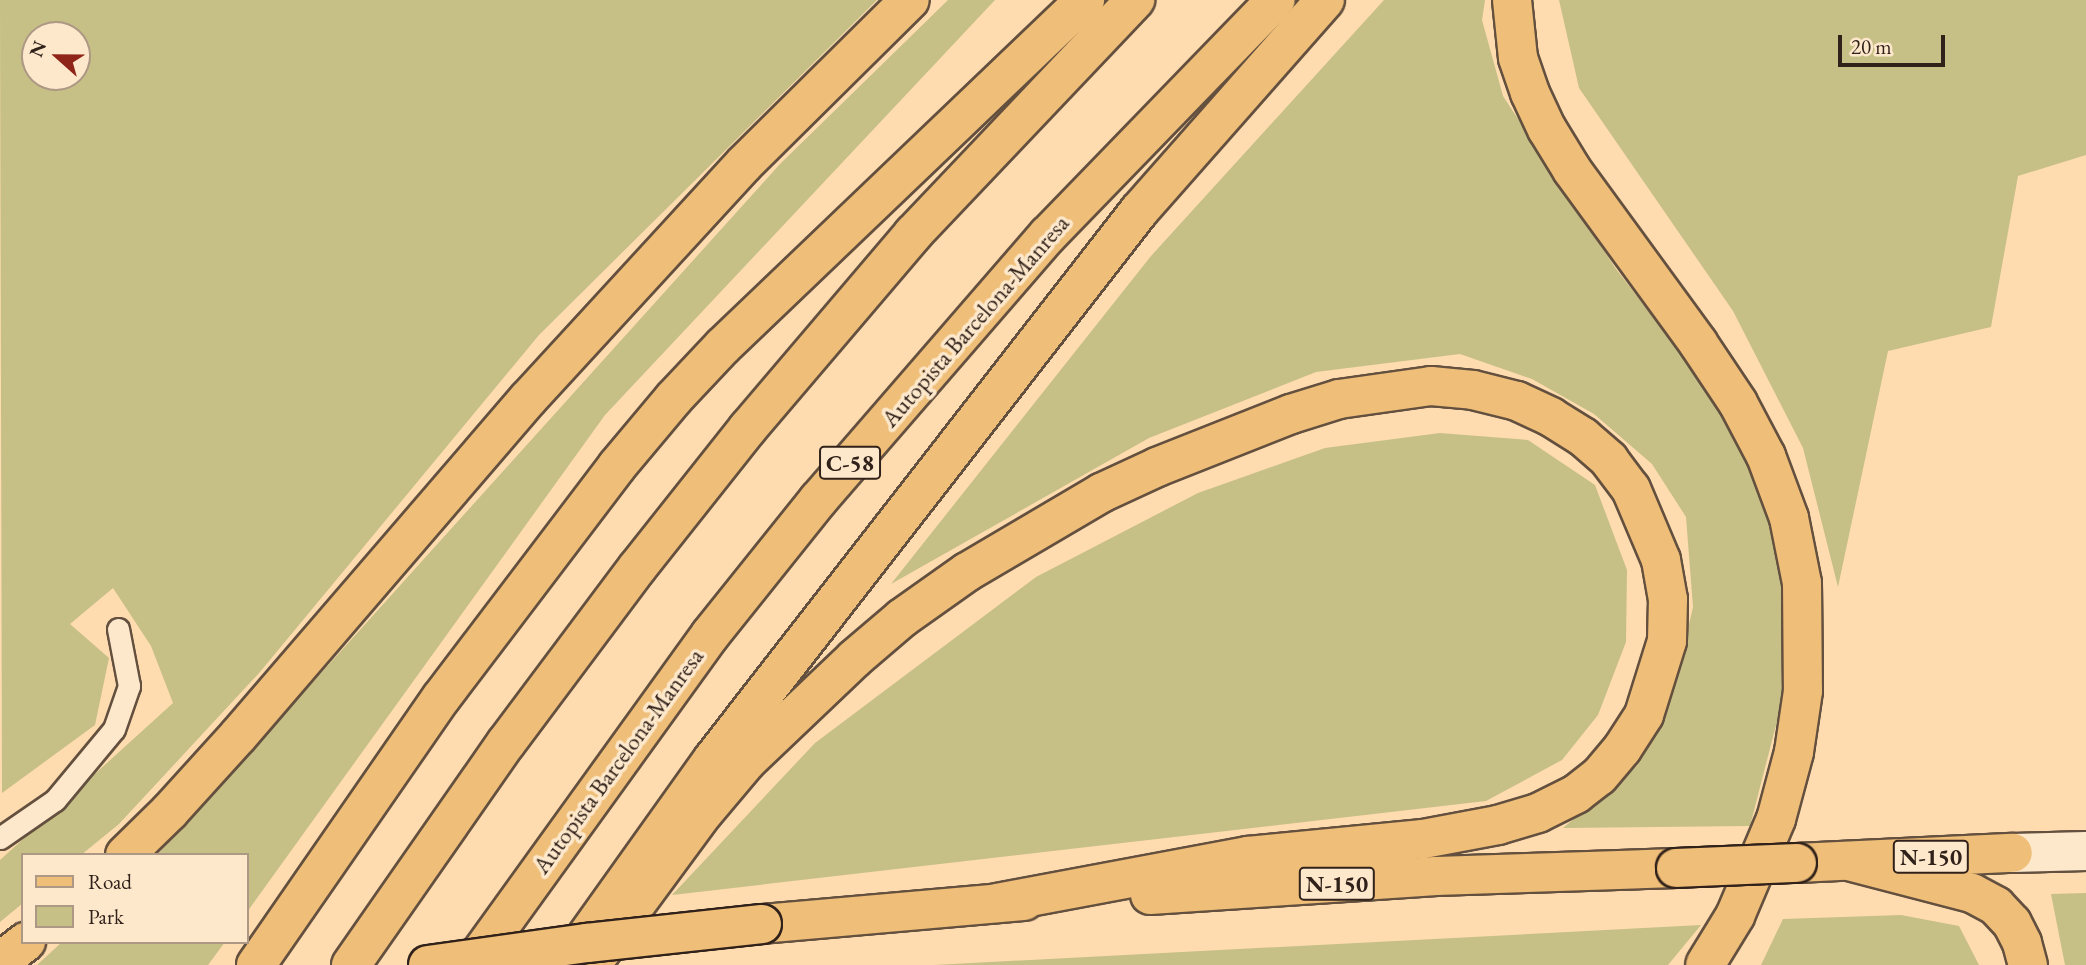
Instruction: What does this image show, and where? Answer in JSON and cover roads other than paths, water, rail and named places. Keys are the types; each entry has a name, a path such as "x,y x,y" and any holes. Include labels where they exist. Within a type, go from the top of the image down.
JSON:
{"main road":[{"path":"127,853 169,812 238,736 348,604 538,389 744,164 910,0"},
{"path":"256,965 441,698 617,466 674,398 723,346 1085,0"},
{"path":"351,965 506,743 636,568 748,428 913,234 1135,0"},
{"name":"Autopista Barcelona-Manresa","path":"471,965 702,645 819,499 1048,235 1276,0"},
{"path":"566,965 713,759 1131,222 1325,0"},
{"path":"1512,0 1518,58 1530,93 1547,129 1572,170 1698,342 1738,403 1766,456 1789,518 1802,583 1805,639 1803,691 1794,752 1776,819 1735,916 1705,965"},
{"path":"591,965 704,811 756,752 854,659 902,618 967,572 1101,493 1157,467 1279,418 1339,399 1431,386 1473,390 1517,401 1551,417 1583,437 1609,460 1631,489 1661,559 1668,599 1667,641 1644,715 1615,758 1599,776 1576,794 1538,813 1486,827 1423,839 1248,856 998,902"},
{"name":"N-150","path":"428,965 587,943 998,902 1300,887 1436,876 2086,851"},
{"path":"1849,861 1972,893 1996,906 2012,923 2022,943 2028,965"},
{"path":"0,962 23,944"}],"lane":[{"path":"0,838 55,800 114,729 129,687 118,629"}]}
